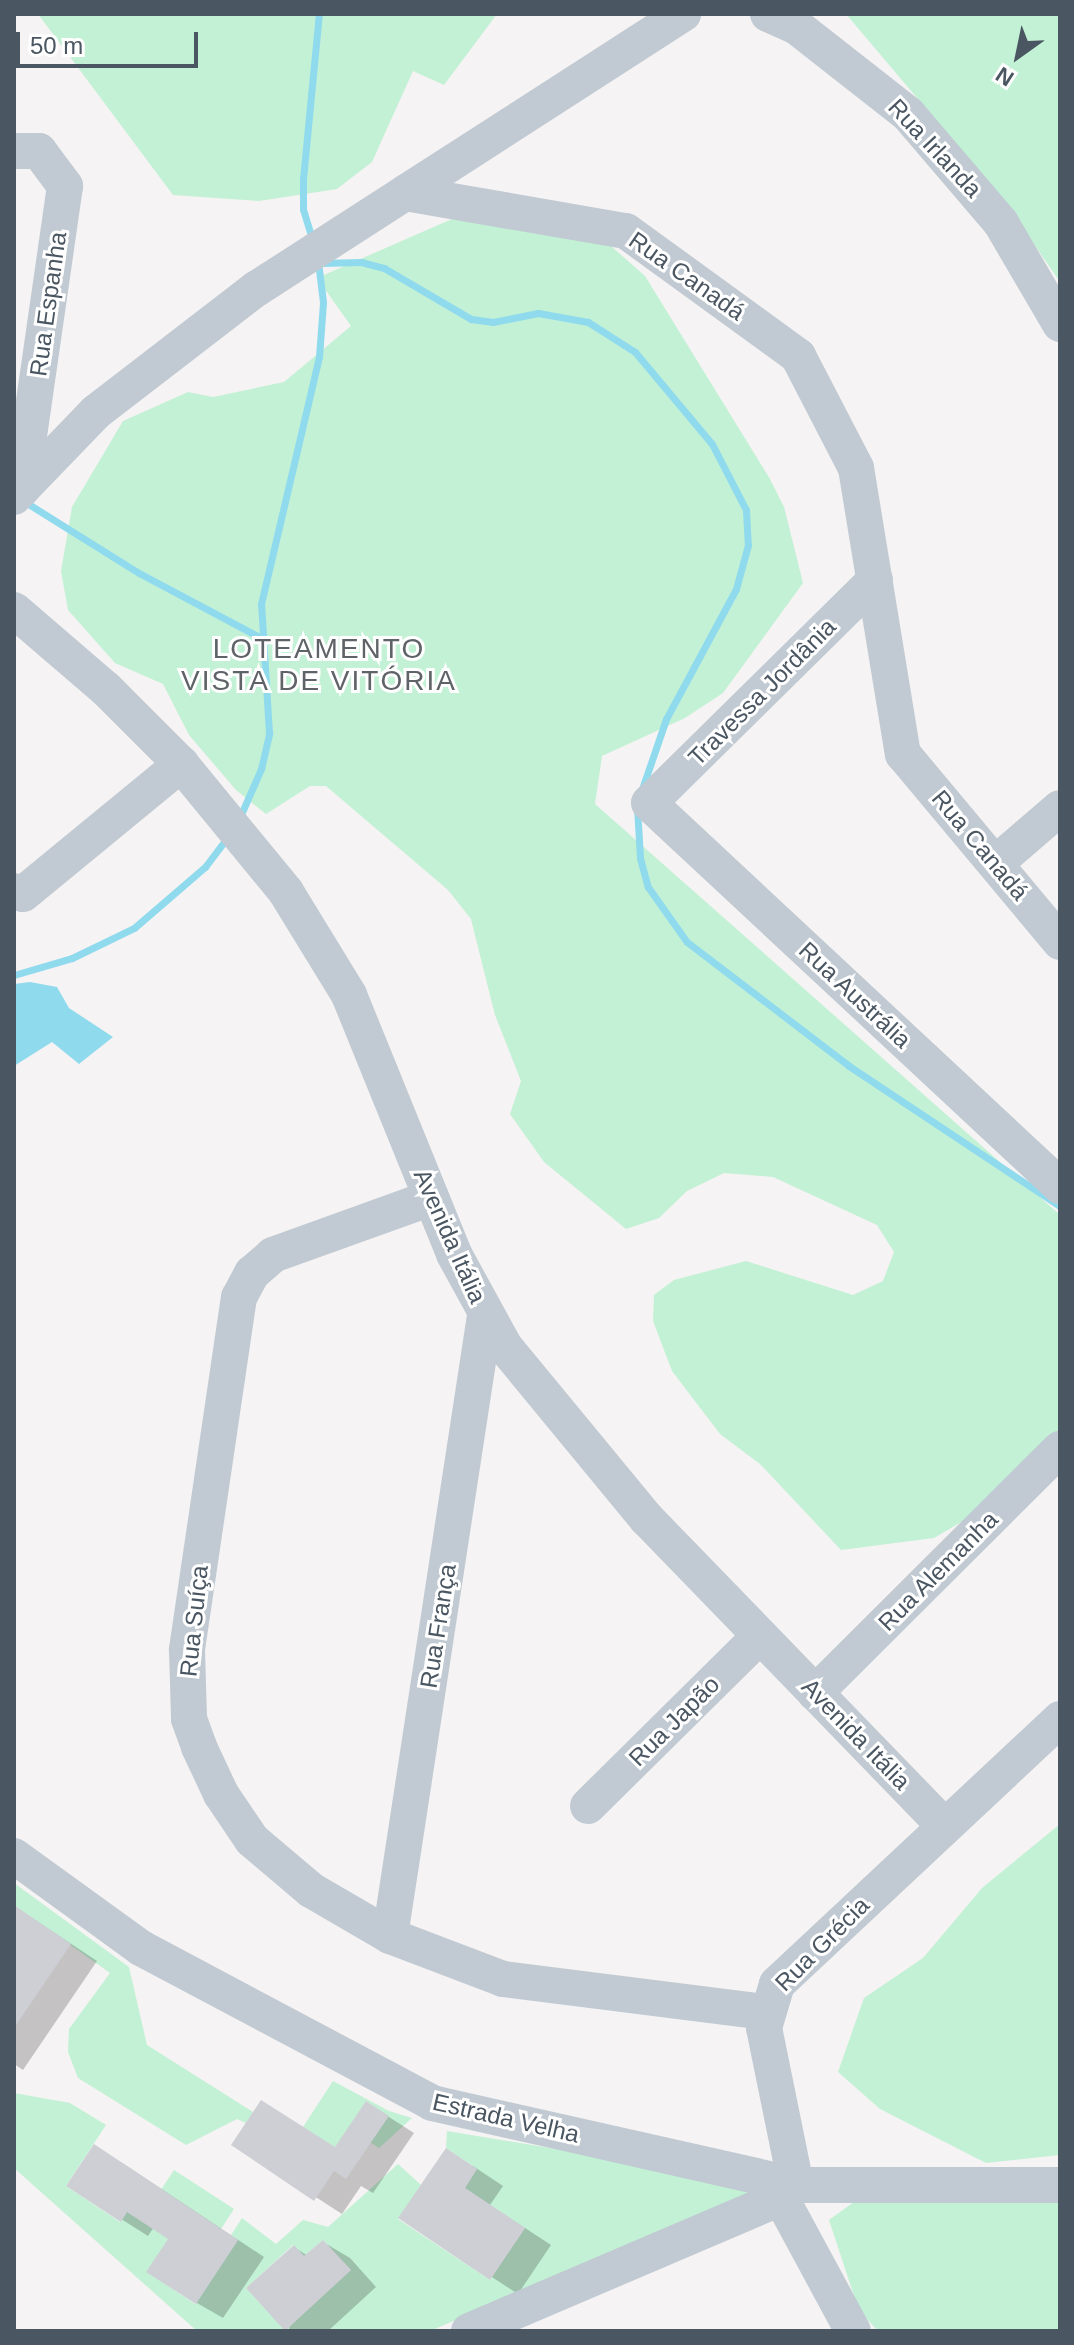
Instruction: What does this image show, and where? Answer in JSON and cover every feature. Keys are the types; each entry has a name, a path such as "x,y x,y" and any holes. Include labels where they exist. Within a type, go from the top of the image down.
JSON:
{"street":[{"path":"17,494 120,393 256,289 683,14"},
{"name":"Rua Irlanda","path":"768,14 810,36 908,114 1001,223 1060,324"},
{"name":"Rua Espanha","path":"14,151 39,151 65,186 17,494"},
{"name":"Rua Canadá","path":"405,193 626,231 798,356 856,468 903,754 1060,942"},
{"name":"Travessa Jordânia","path":"649,803 875,580"},
{"name":"Avenida Itália","path":"14,610 106,689 181,764 286,892 331,960 431,1198 485,1316 597,1462 760,1636 944,1825"},
{"path":"14,891 23,894 181,764"},
{"name":"Rua Austrália","path":"649,803 1060,1186"},
{"path":"996,863 1060,808"},
{"name":"Rua Suíça","path":"431,1198 273,1255 244,1285 235,1311 187,1650 189,1719 236,1817 282,1868 344,1912 390,1936 503,1979 766,2012"},
{"name":"Rua França","path":"390,1936 485,1316"},
{"name":"Rua Alemanha","path":"815,1693 1060,1449"},
{"name":"Rua Japão","path":"588,1806 760,1636"},
{"name":"Rua Grécia","path":"853,2331 788,2192 772,2085 766,2012 786,1974 1060,1719"},
{"name":"Estrada Velha","path":"14,1856 141,1948 432,2103 788,2192 1060,2185"},
{"path":"469,2331 788,2192"}],"green space":[{"path":"38,14 497,14 444,85 413,71 372,162 337,189 259,201 173,195"},
{"path":"846,14 1060,14 1060,282 1005,202"},
{"path":"452,219 595,232 645,276 770,479 784,507 803,583 723,693 685,718 602,756 595,804 1060,1215 1060,1444 987,1507 934,1538 841,1550 760,1464 720,1434 672,1371 653,1321 654,1295 674,1280 746,1261 853,1295 883,1281 894,1252 877,1225 773,1177 724,1173 687,1191 659,1218 626,1229 544,1162 510,1114 521,1081 495,1015 471,919 448,890 326,786 310,786 266,814 236,790 189,735 163,684 115,663 68,610 61,571 72,507 123,421 188,392 213,397 284,382 351,326 317,278"},
{"path":"1060,1824 1060,2155 986,2163 880,2109 838,2072 864,1998 923,1958 982,1888"},
{"path":"14,1883 129,1967 147,2045 253,2112 246,2123 237,2119 186,2145 78,2078 68,2052 69,2029 110,1973 14,1905"},
{"path":"333,2081 389,2111 412,2118 379,2148 370,2142 388,2116 366,2101 339,2150 303,2127"},
{"path":"14,2093 70,2103 106,2125 66,2186 120,2222 127,2212 141,2220 174,2170 234,2209 221,2229 189,2208 147,2272 195,2304 238,2240 231,2235 242,2218 276,2244 303,2220 328,2227 398,2164 421,2185 398,2219 490,2280 525,2228 465,2188 477,2169 446,2148 447,2131 756,2182 757,2192 430,2331 197,2331 14,2168","holes":["323,2240 351,2270 285,2330 246,2288 293,2245 304,2256"]},
{"path":"858,2199 1060,2199 1060,2331 878,2331 859,2311 829,2220"}],"water":[{"path":"30,982 57,987 69,1008 113,1037 79,1064 52,1042 14,1066 14,984"}],"building":[{"path":"14,1905 71,1944 14,2028"},
{"path":"261,2100 335,2147 366,2101 389,2116 346,2179 334,2171 314,2201 231,2145"},
{"path":"94,2144 238,2240 196,2304 146,2272 168,2239 127,2212 121,2222 66,2186"},
{"path":"446,2148 477,2169 465,2188 525,2228 490,2280 398,2218"},
{"path":"323,2240 351,2270 285,2331 246,2288 294,2245 304,2256"}],"waterway":[{"path":"313,242 303,209 303,179 319,14"},
{"path":"239,819 261,769 269,733 261,604 319,357 323,302 318,261"},
{"path":"321,263 361,262 384,268 471,319 493,322 538,313 588,322 635,352 712,444 746,510 748,545 736,589 666,719 640,795"},
{"path":"22,500 139,573 265,640"},
{"path":"637,807 640,858 648,887 687,942 849,1066 1060,1206"},
{"path":"14,975 72,958 134,928 205,867 228,836"}],"district":[{"name":"LOTEAMENTO VISTA DE VITÓRIA","path":"319,665"}]}
